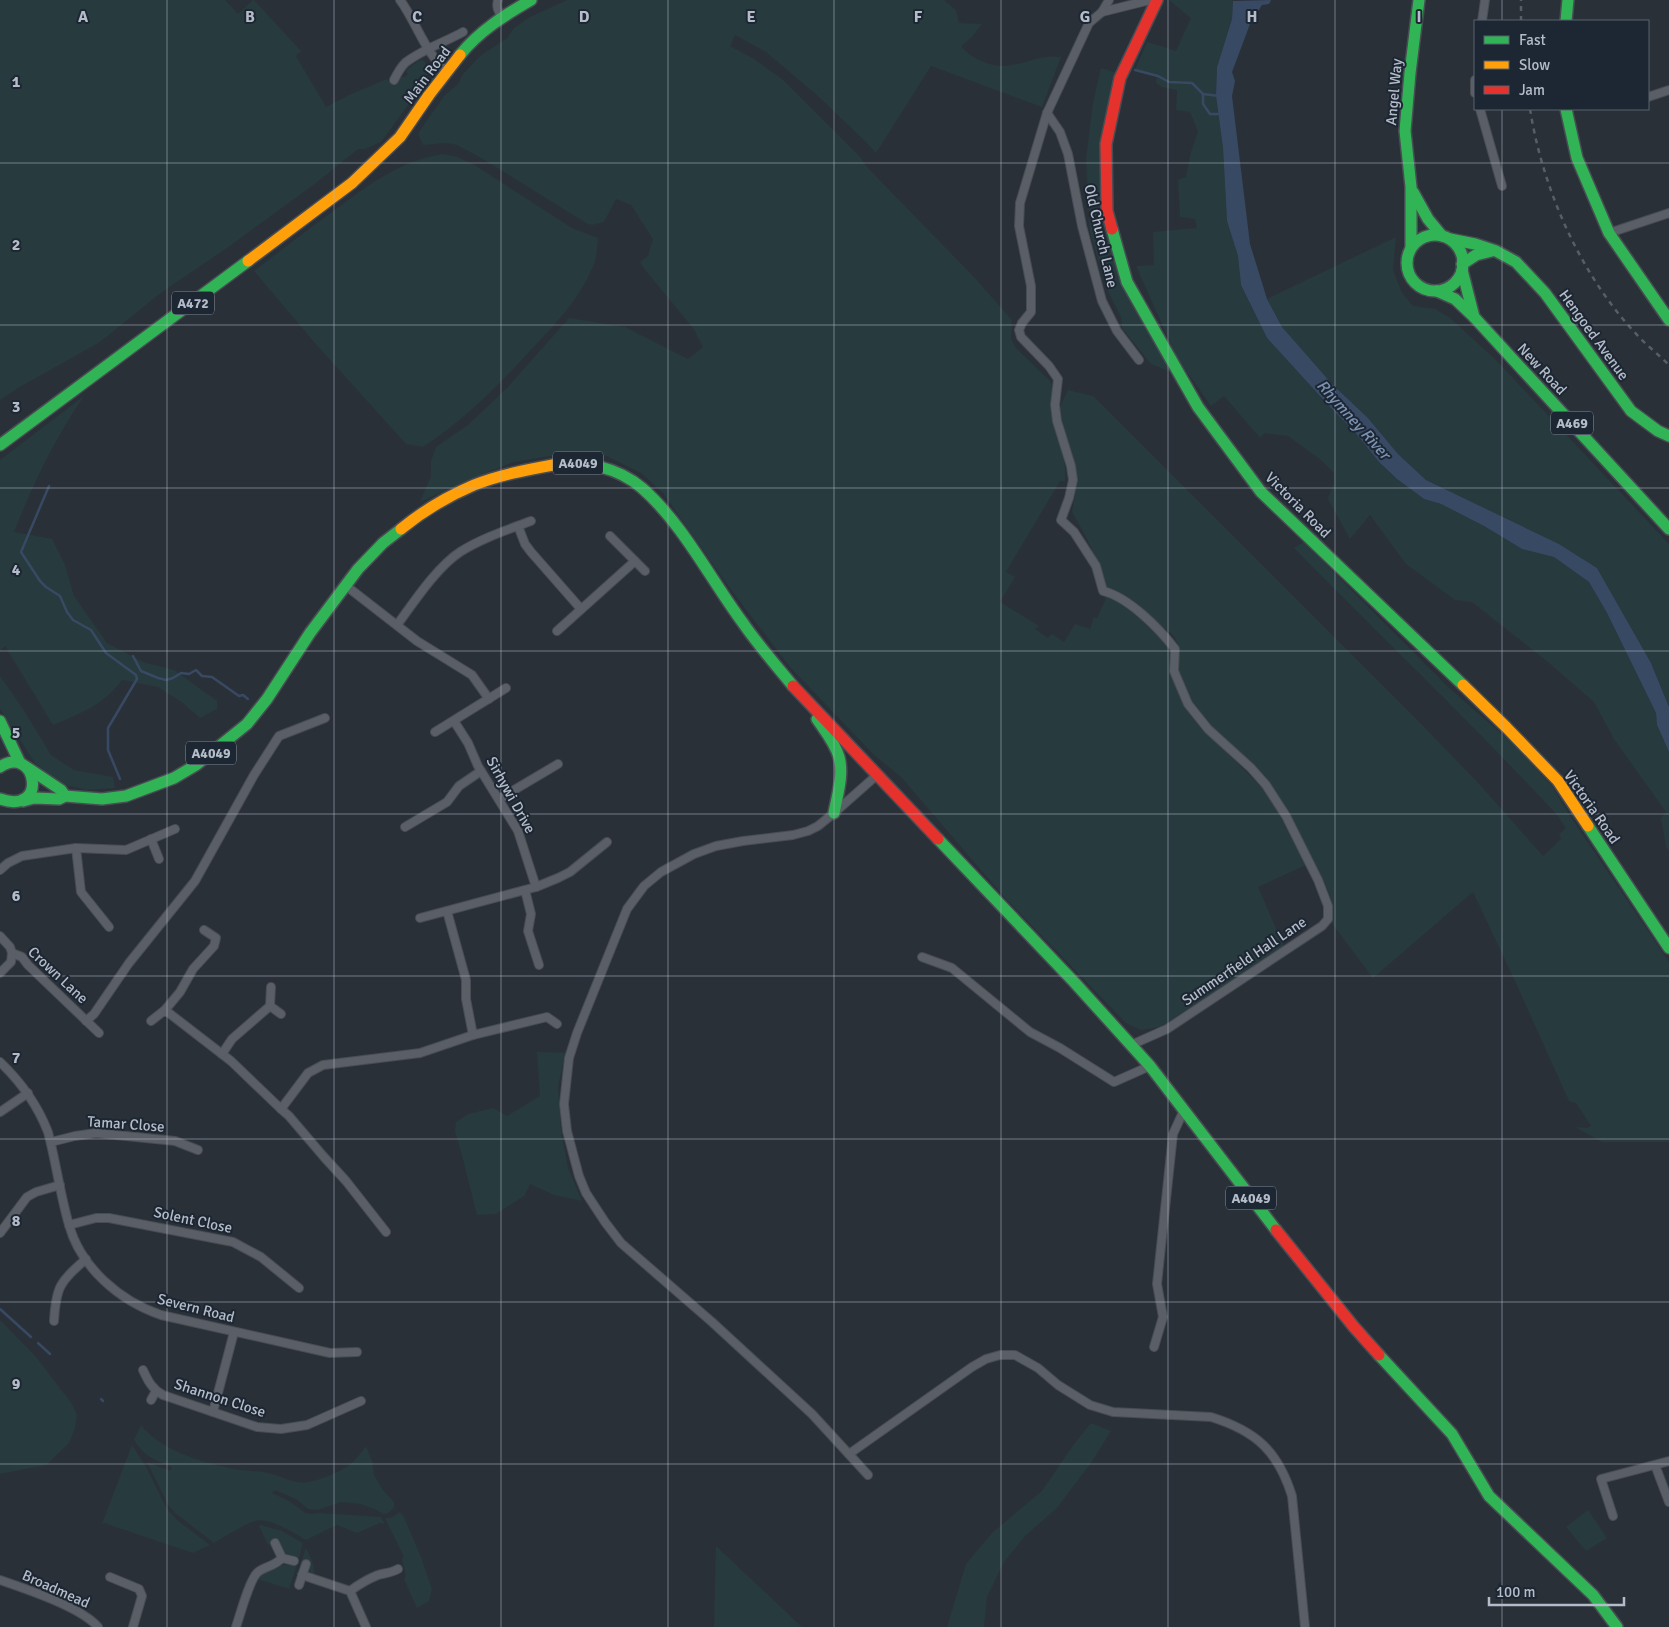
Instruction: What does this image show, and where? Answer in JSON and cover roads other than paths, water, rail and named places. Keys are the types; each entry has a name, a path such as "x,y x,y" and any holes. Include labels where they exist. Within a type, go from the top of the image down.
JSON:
{"main road":[{"name":"Main Road","path":"0,445 199,299 352,183 400,137 447,70 469,44 502,17 531,0"},
{"name":"Victoria Road","path":"1157,0 1120,78 1106,144 1107,211 1127,282 1198,407 1261,492 1499,720 1558,781 1669,948"},
{"name":"Angel Way","path":"1411,247 1411,187 1405,130 1419,0"},
{"path":"1566,20 1568,0"},
{"path":"1566,110 1577,158 1609,233 1669,320"},
{"name":"Angel Way","path":"1411,187 1428,219 1446,237"},
{"path":"1462,267 1461,252 1457,245 1446,237 1425,236 1411,247 1408,255 1408,273 1413,281 1428,290 1437,291 1453,284 1458,278 1462,267 1471,257 1486,251 1496,251"},
{"name":"Hengoed Avenue","path":"1446,237 1496,251 1516,262 1545,293 1632,411 1658,431 1669,436"},
{"name":"New Road","path":"1462,267 1474,317"},
{"name":"New Road","path":"1437,291 1455,299 1474,317 1669,529"},
{"name":"A4049","path":"23,800 34,798 58,799 65,796 85,799 126,796 174,778 216,750 247,724 267,699 310,633 345,585 383,543 416,517 448,498 508,474 562,463 585,464 607,469 627,478 656,501 672,520 743,624 802,696 1081,989 1150,1066 1254,1202 1354,1327 1452,1434 1489,1496 1593,1595 1616,1627"},
{"path":"802,696 832,742 839,759 839,783 834,814"},
{"path":"0,721 23,765 31,772 34,784 27,798 15,803 2,803"},
{"path":"0,767 9,762 23,765 61,790 65,796"}],"street":[{"path":"400,0 411,14 433,57 447,70"},
{"path":"498,0 498,13 502,17"},
{"name":"Summerfield Hall Lane","path":"1109,0 1102,12 1089,22 1047,113 1020,203 1019,226 1031,286 1031,312 1019,330 1021,337 1049,366 1058,380 1057,421 1073,480 1061,520 1074,532 1096,566 1103,591 1110,592 1131,605 1163,635 1174,649 1174,671 1188,704 1208,729 1266,784 1286,816 1318,880 1328,906 1328,919 1322,926 1167,1029 1131,1045"},
{"path":"1102,12 1150,0"},
{"path":"1482,20 1485,0"},
{"name":"Main Road","path":"394,80 401,74 406,63 429,49 449,44 463,32"},
{"path":"1649,97 1669,90"},
{"path":"1480,110 1502,186"},
{"name":"Old Church Lane","path":"1047,113 1060,132 1068,154 1082,226 1102,301 1117,331 1140,360"},
{"path":"1609,233 1669,213"},
{"path":"397,625 430,581 458,553 483,540 531,521"},
{"path":"518,526 525,544 531,552 581,609"},
{"path":"610,536 645,571"},
{"path":"557,631 635,562"},
{"path":"345,585 417,641 472,675 489,699"},
{"path":"436,732 506,688"},
{"path":"86,1021 94,1014 130,963 195,881 254,775 279,736 325,718"},
{"name":"Sirhywi Drive","path":"454,721 518,832 536,887"},
{"path":"500,799 558,764"},
{"path":"405,827 447,802 459,786 482,771"},
{"path":"868,1475 812,1414 621,1242 604,1222 578,1176 567,1131 564,1104 569,1058 577,1034 627,908 644,886 661,872 694,854 716,846 794,835 818,826 878,775"},
{"path":"0,870 8,863 22,856 76,848 126,850 175,829"},
{"path":"151,840 159,859"},
{"path":"420,918 536,887 570,872 607,842"},
{"path":"76,848 81,892 109,927"},
{"path":"526,890 532,914 528,931 539,965"},
{"path":"446,911 466,980 466,999 473,1035"},
{"path":"151,1021 165,1010 180,992 193,968 214,946 216,938 204,930"},
{"name":"Crown Lane","path":"0,936 10,947 12,953 22,957 100,1033"},
{"path":"0,973 11,962 12,953"},
{"path":"922,957 952,968 1030,1032 1060,1048 1114,1082 1150,1066"},
{"path":"222,1054 232,1039 270,1006 271,986"},
{"path":"270,1006 281,1014"},
{"path":"165,1010 222,1054 289,1116 346,1181 386,1232"},
{"path":"281,1109 308,1073 323,1065 420,1053 473,1035 547,1017 557,1024"},
{"name":"Severn Road","path":"0,1062 28,1093 43,1120 51,1142 69,1225 77,1246 97,1274 112,1289 145,1310 161,1315 330,1353 357,1352"},
{"path":"0,1112 28,1093"},
{"path":"1154,1347 1163,1317 1156,1284 1173,1134 1184,1110"},
{"name":"Tamar Close","path":"51,1142 80,1134 96,1133 175,1141 198,1150"},
{"path":"0,1233 27,1197 36,1192 60,1186"},
{"name":"Solent Close","path":"69,1225 96,1218 109,1218 234,1242 261,1256 299,1288"},
{"path":"54,1321 55,1299 59,1288 65,1278 86,1259"},
{"path":"213,1412 234,1332"},
{"path":"849,1454 972,1367 986,1359 1000,1355 1015,1356 1026,1360 1074,1396 1114,1412 1211,1417 1226,1422 1256,1438 1269,1450 1286,1478 1292,1496 1305,1627"},
{"name":"Shannon Close","path":"143,1370 156,1391 257,1427 281,1429 307,1425 361,1401"},
{"name":"Shannon Close","path":"151,1400 156,1391"},
{"path":"1613,1516 1601,1479 1669,1461"},
{"path":"1655,1465 1669,1502"},
{"path":"275,1543 282,1558"},
{"path":"282,1558 294,1561"},
{"path":"236,1627 253,1580 258,1572 282,1558"},
{"path":"299,1585 306,1564"},
{"path":"350,1591 380,1574 388,1574 398,1569"},
{"path":"302,1575 350,1591 366,1627"},
{"path":"110,1577 139,1589 142,1596 133,1627"},
{"name":"Broadmead","path":"0,1580 77,1610 98,1627"}],"water":[{"name":"Rhymney River","path":"1271,0 1269,4 1262,5 1250,24 1232,72 1235,81 1232,96 1250,244 1267,299 1282,327 1332,384 1368,418 1398,454 1426,480 1559,544 1597,568 1651,663 1669,707 1669,752 1657,725 1656,713 1607,613 1589,582 1554,557 1522,549 1484,526 1441,504 1424,499 1397,479 1379,462 1354,431 1267,338 1241,285 1238,256 1227,221 1223,148 1216,96 1217,67 1232,19 1233,1"}],"waterway":[{"path":"1135,70 1158,76 1169,82 1192,83 1203,94 1219,96"},
{"path":"1203,94 1203,104 1210,114 1219,114"},
{"path":"49,486 21,552 40,581 60,596 73,620 91,630 106,653 136,675 137,679 108,728 108,750 120,779"},
{"path":"133,656 141,671 158,678 166,680 181,673 189,674 196,670 202,676 212,677 239,696 243,695 248,699"},
{"path":"0,1309 31,1337"},
{"path":"38,1343 50,1354"}],"railway":[{"path":"1521,0 1521,20"},
{"path":"1530,110 1536,140 1555,202 1583,261 1620,315 1641,339 1669,365"}]}
